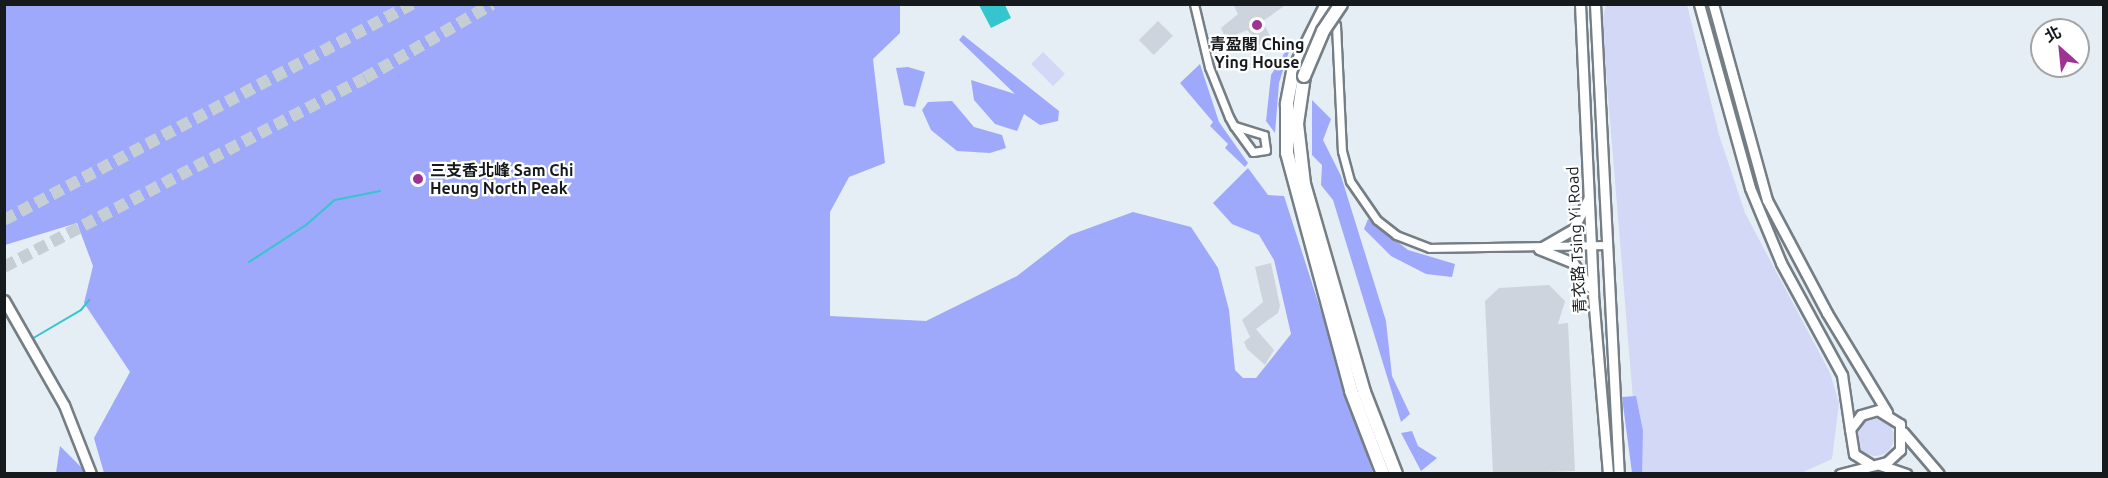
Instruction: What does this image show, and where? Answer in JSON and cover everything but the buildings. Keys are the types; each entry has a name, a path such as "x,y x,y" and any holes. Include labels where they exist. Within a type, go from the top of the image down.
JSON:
{"highway":[{"path":"1327,4 1304,43 1288,96 1287,153 1335,335 1360,419 1383,474"},
{"path":"1341,4 1323,31 1304,76 1298,109 1299,153 1329,272 1372,418 1396,474"}],"main road":[{"name":"青衣路 Tsing Yi Road","path":"1580,4 1593,295 1608,474"},
{"name":"青衣路 Tsing Yi Road","path":"1595,4 1605,245 1619,474"},
{"path":"1699,4 1750,188 1781,263 1842,375 1854,454 1849,469"},
{"path":"1713,4 1767,200 1827,313 1887,412 1939,474"},
{"path":"1539,249 1576,225 1589,195"},
{"path":"1539,249 1577,266 1593,295"},
{"path":"4,300 64,405 91,474"},
{"path":"1850,429 1861,414 1887,412"},
{"path":"1840,474 1849,469 1874,464 1900,450 1903,432"},
{"path":"1854,454 1874,464 1906,474"}],"street":[{"path":"1194,4 1209,67 1234,126 1252,152 1266,150 1264,135 1234,126"},
{"path":"1336,25 1342,150 1350,181 1377,220 1396,235 1430,248 1539,249 1605,245"}],"shaded area":[{"path":"5,5 900,5 900,33 873,59 885,163 849,177 830,212 830,316 926,321 1017,276 1070,235 1133,212 1191,227 1218,268 1229,310 1235,370 1243,378 1256,378 1291,334 1274,260 1259,235 1232,224 1213,203 1248,168 1268,195 1284,196 1373,473 104,473 94,438 130,372 84,303 93,266 77,223 5,245"},
{"path":"979,5 1005,5 1011,18 991,28"},
{"path":"1606,5 1687,5 1719,135 1745,213 1830,373 1839,403 1832,459 1801,473 1639,473 1602,22"},
{"path":"963,35 1059,111 1058,121 1040,125 1024,114 1017,131 995,124 974,100 971,80 1015,94 959,40"},
{"path":"1293,39 1279,83 1275,133 1266,121 1271,75"},
{"path":"1043,52 1065,74 1053,86 1031,64"},
{"path":"1200,64 1219,122 1248,163 1245,167 1225,148 1228,144 1210,126 1213,122 1180,83"},
{"path":"908,67 925,72 915,107 904,105 896,68"},
{"path":"1312,100 1331,119 1323,140 1341,176 1386,321 1392,376 1410,414 1401,422 1333,200 1321,185 1322,165 1312,155"},
{"path":"952,101 974,127 1002,135 1006,148 990,153 957,151 931,130 922,110 928,102"},
{"path":"1368,219 1408,250 1455,264 1452,277 1426,274 1391,256 1364,229"},
{"path":"1636,396 1643,431 1642,473 1632,473 1622,397"},
{"path":"1875,418 1888,424 1894,437 1888,450 1875,456 1862,450 1856,437 1862,424"},
{"path":"1412,431 1418,446 1437,458 1421,471 1401,433"},
{"path":"60,446 83,469 83,473 56,473"}],"waterway":[{"path":"249,262 306,225 335,200 380,191"},
{"path":"30,340 81,310 89,300"}],"tunnel":[{"path":"4,220 412,4"},
{"path":"4,267 365,78 492,4"}],"place":[{"name":"青盈閣 Ching Ying House","path":"1257,25"},
{"name":"三支香北峰 Sam Chi Heung North Peak","path":"418,179"}]}
